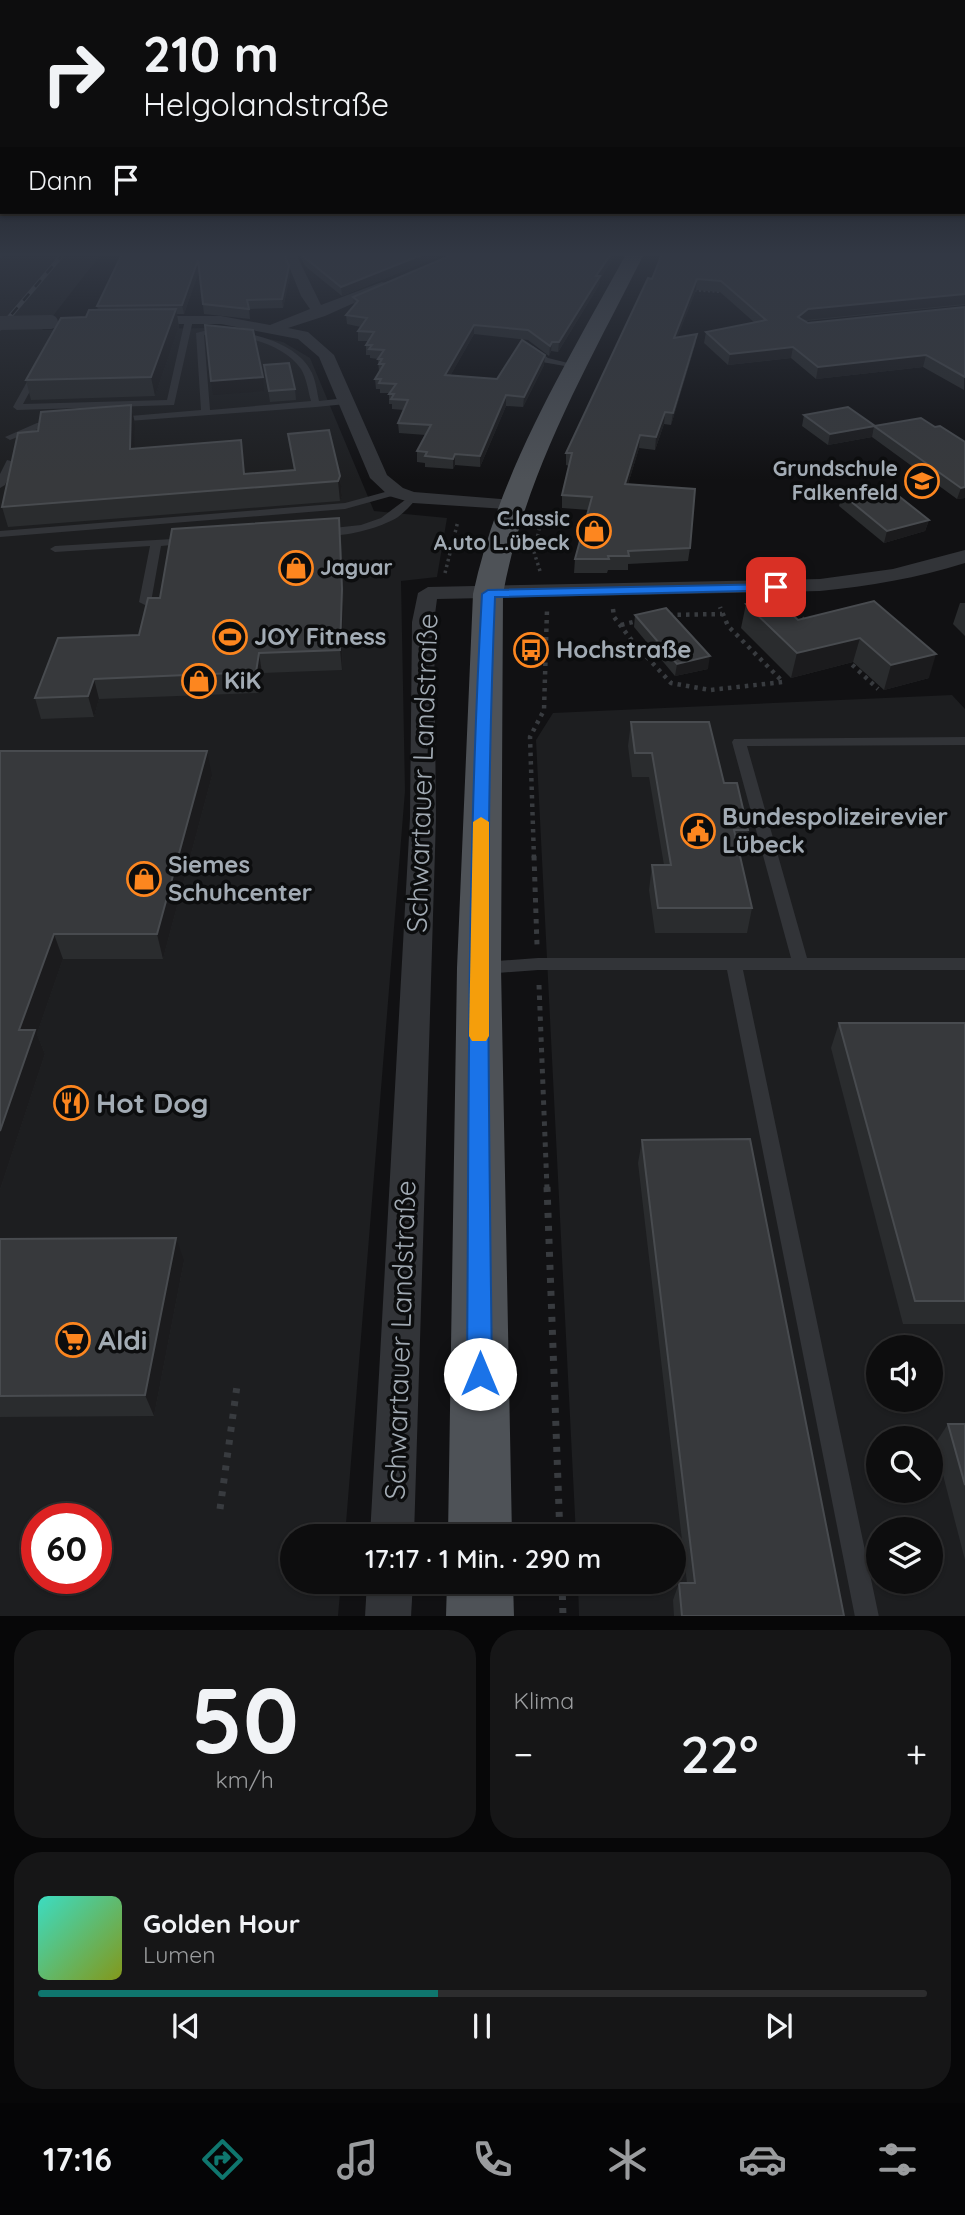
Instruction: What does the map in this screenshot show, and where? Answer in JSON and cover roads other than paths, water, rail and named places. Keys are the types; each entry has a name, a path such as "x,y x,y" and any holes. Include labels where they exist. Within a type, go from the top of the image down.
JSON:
{"main road":[{"path":"480,1524 479,968 482,720 466,593 497,548 541,435 595,329"},
{"path":"480,1594 480,1616"}],"street":[{"path":"280,329 303,335 326,355 379,478 404,494 514,506"},
{"path":"303,335 307,329"},
{"path":"466,593 716,589 873,580 925,570 965,556"},
{"name":"Schwartauer Landstraße","path":"393,1524 423,818 423,622 428,593 466,593"},
{"path":"388,1616 389,1594"}],"lane":[{"path":"41,364 17,407 171,402 186,329"},
{"path":"206,414 200,333 212,331 264,342 297,360 307,372 316,404"},
{"path":"526,345 545,360 576,366"},
{"path":"110,420 346,401"},
{"path":"10,437 40,425 68,423"},
{"path":"0,485 10,462"},
{"path":"0,534 345,506 404,494 404,510 359,530 305,534"},
{"path":"55,549 197,540"},
{"path":"145,602 156,542"},
{"path":"801,965 739,742 965,741"},
{"path":"479,968 538,964 965,964"},
{"path":"734,965 867,1616"}],"place":[{"name":"Grundschule Falkenfeld","path":"922,481"},
{"name":"C.lassic A.uto L.übeck","path":"594,531"},
{"name":"Jaguar","path":"296,568"},
{"name":"JOY Fitness","path":"230,637"},
{"name":"Hochstraße","path":"531,650"},
{"name":"KiK","path":"199,681"},
{"name":"Bundespolizeirevier Lübeck","path":"698,831"},
{"name":"Siemes Schuhcenter","path":"144,879"},
{"name":"Hot Dog","path":"71,1103"},
{"name":"Aldi","path":"73,1340"}]}
